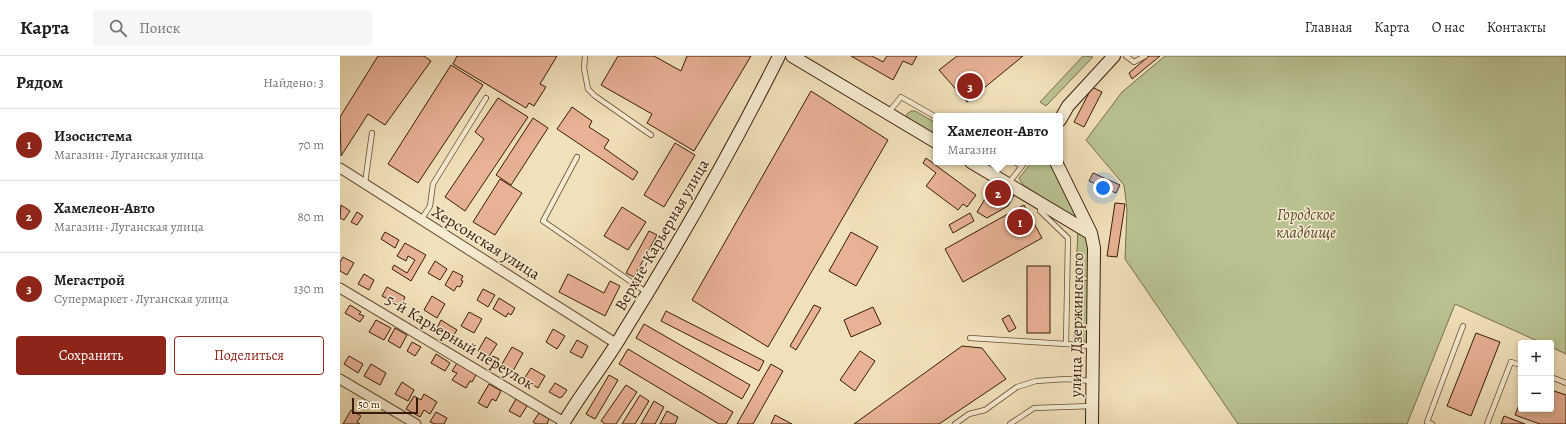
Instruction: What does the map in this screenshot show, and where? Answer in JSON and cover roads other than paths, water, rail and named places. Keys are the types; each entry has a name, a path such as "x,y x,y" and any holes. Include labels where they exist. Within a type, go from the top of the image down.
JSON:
{"street":[{"name":"Верхне-Карьерная улица","path":"564,423 617,344 648,293 750,114 779,56"},
{"path":"792,56 933,140"},
{"path":"1063,115 1068,106 1114,56"},
{"path":"976,165 1091,233"},
{"name":"улица Дзержинского","path":"1057,165 1091,233 1094,248 1092,424"},
{"name":"Херсонская улица","path":"340,168 617,344"},
{"name":"5-й Карьерный переулок","path":"340,288 564,423"},
{"path":"340,379 416,424"}],"lane":[{"path":"585,56 584,68 588,89 595,96 651,135"},
{"path":"1126,56 1134,62 1145,56"},
{"path":"888,114 901,97 933,114"},
{"path":"422,220 430,206 433,184 486,98"},
{"path":"365,184 372,133"},
{"path":"577,157 543,221 648,293"},
{"path":"1008,184 1022,165"},
{"path":"1041,203 1040,211 1068,238 1066,344"},
{"path":"1432,424 1427,422 1463,326"},
{"path":"970,338 1093,346"},
{"path":"1487,424 1511,362 1518,364"},
{"path":"1554,378 1566,383"},
{"path":"955,424 969,414 985,410 1017,387 1036,380 1066,379 1092,381"},
{"path":"1010,424 1034,408 1092,406"}],"place":[{"name":"Мегастрой","path":"970,86"},
{"name":"Хамелеон-Авто","path":"998,193"},
{"name":"Изосистема","path":"1020,222"}],"park label":[{"name":"Городское кладбище","path":"1306,224"}]}
